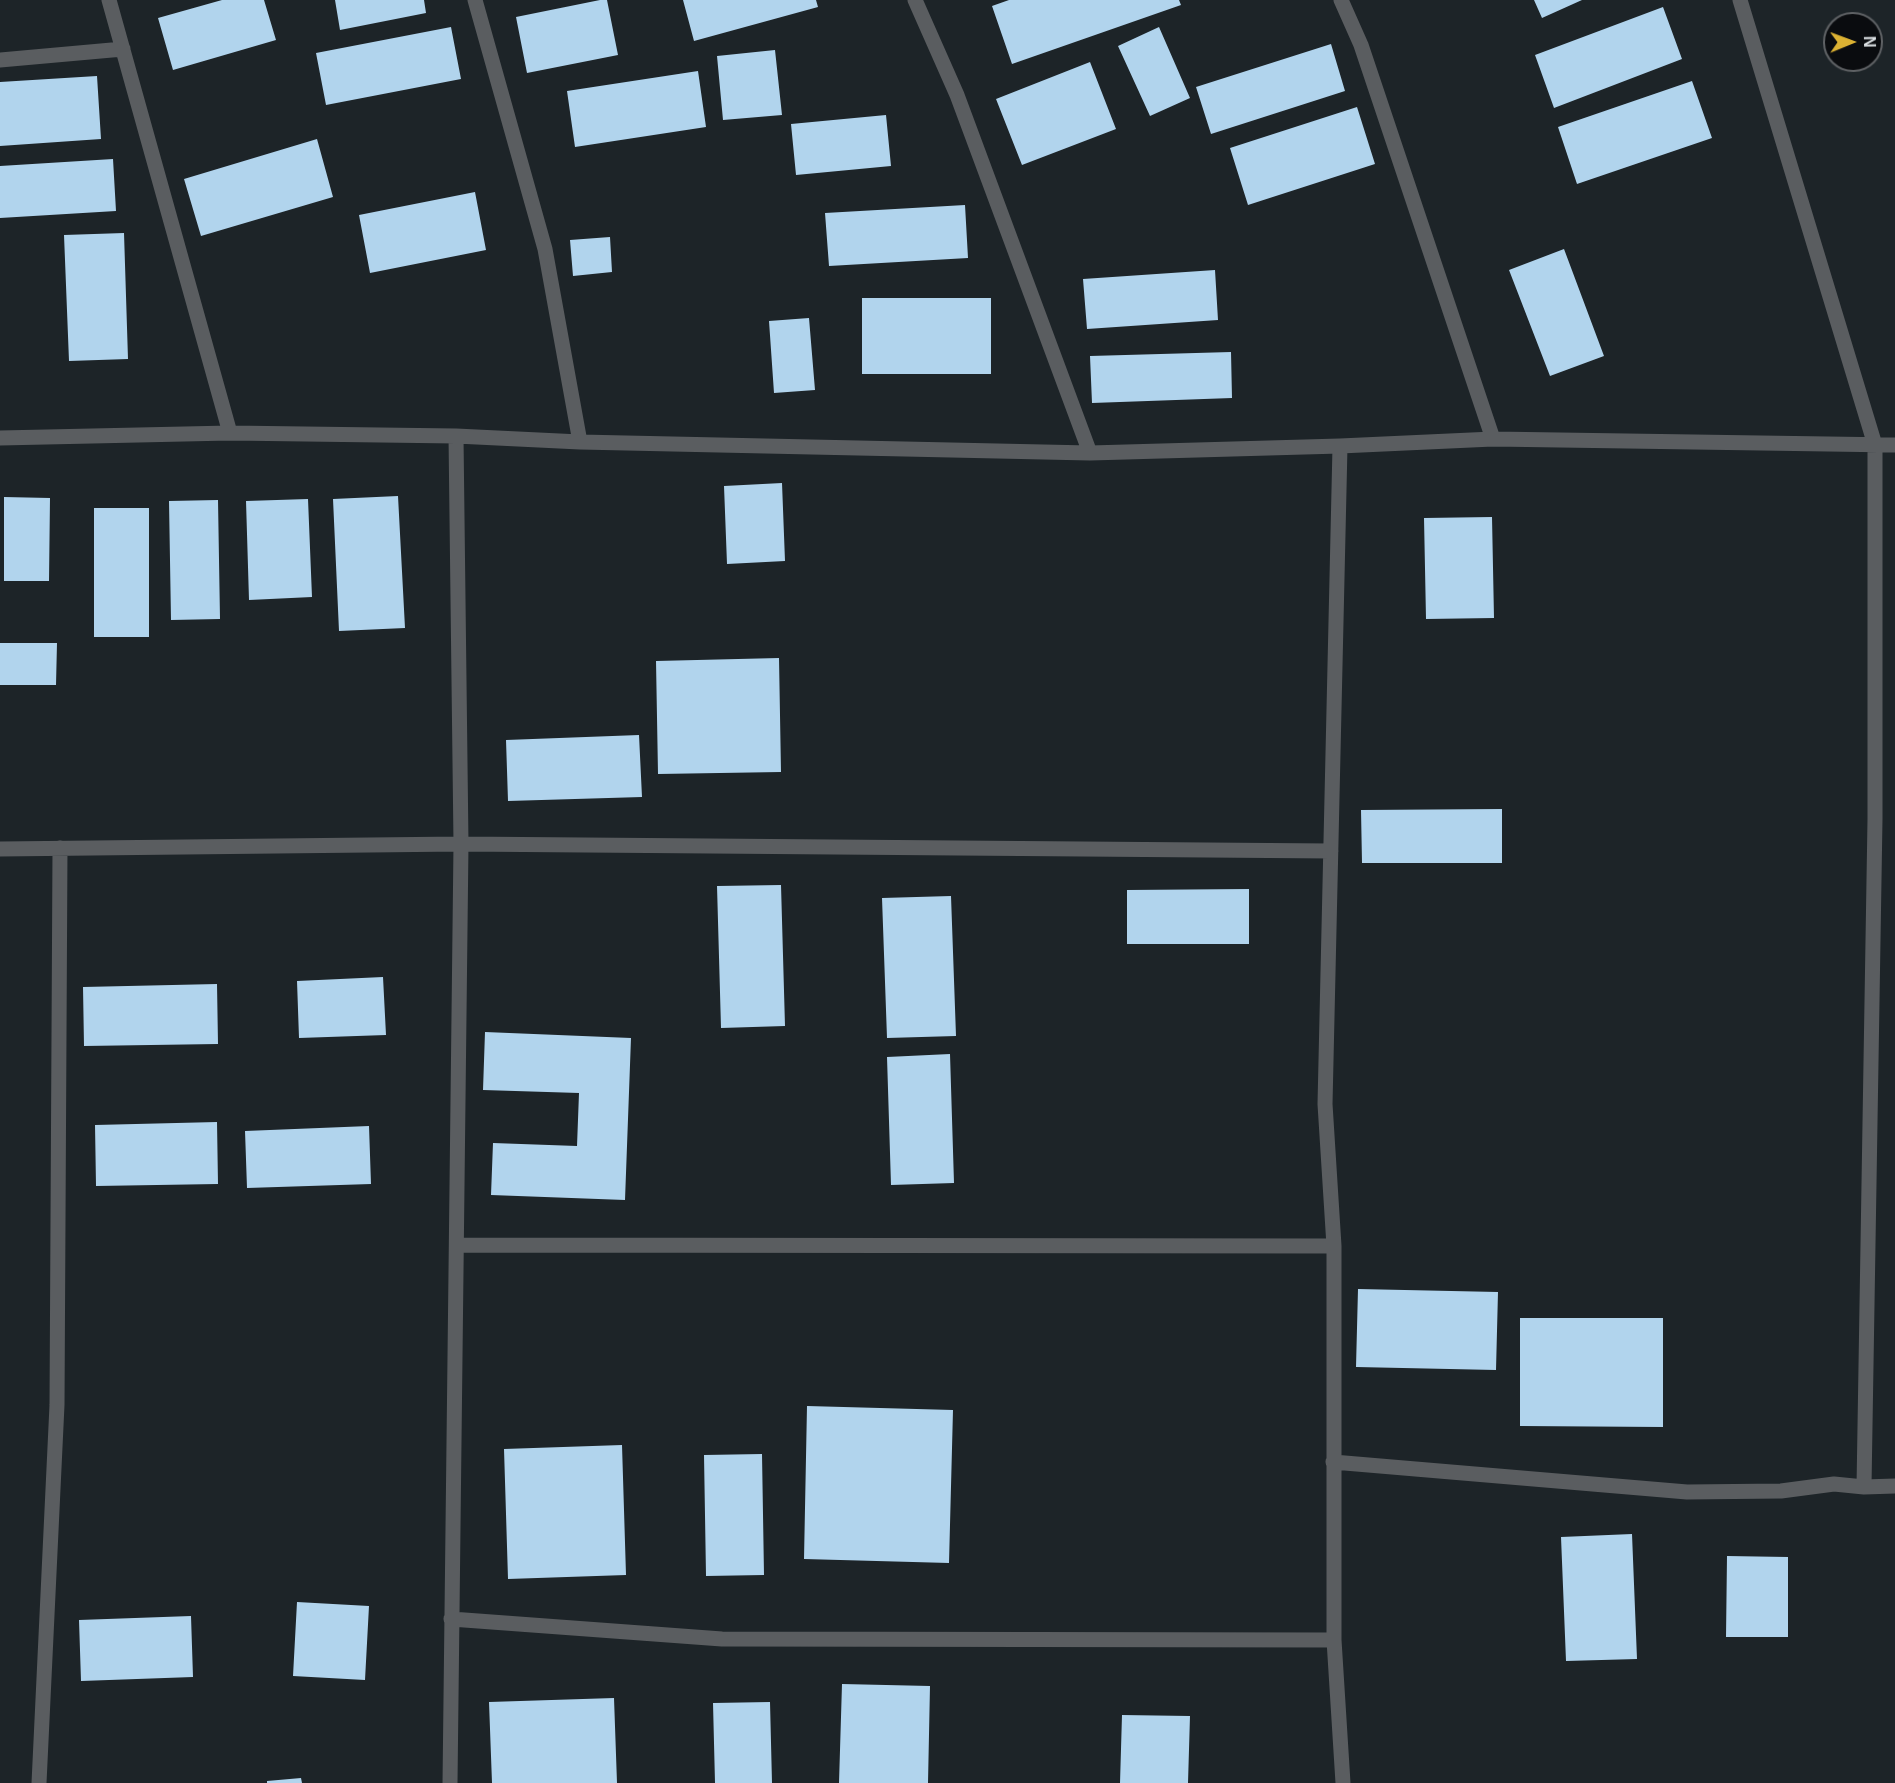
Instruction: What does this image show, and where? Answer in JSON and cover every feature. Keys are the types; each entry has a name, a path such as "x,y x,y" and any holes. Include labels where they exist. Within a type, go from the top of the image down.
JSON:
{"street":[{"path":"109,0 230,433"},
{"path":"475,0 545,249 580,442"},
{"path":"915,0 957,95 1090,453"},
{"path":"1341,0 1361,45 1493,439"},
{"path":"1740,0 1875,445 1875,819 1864,1487"},
{"path":"0,60 123,50"},
{"path":"0,438 230,433 456,435 580,442 1090,453 1493,439 1895,445"},
{"path":"450,1783 461,844 456,435"},
{"path":"1340,446 1325,1104 1334,1246 1334,1641 1343,1783"},
{"path":"0,849 461,844 1331,852"},
{"path":"39,1783 57,1406 60,848"},
{"path":"457,1245 1334,1246"},
{"path":"1333,1462 1688,1492 1781,1491 1834,1484 1864,1487 1895,1486"},
{"path":"451,1620 722,1639 1334,1641"}],"building":[{"path":"222,0 264,0 276,40 173,70 158,18"},
{"path":"335,0 424,0 426,13 340,30"},
{"path":"607,0 618,55 527,73 516,17"},
{"path":"683,0 816,0 818,7 694,41"},
{"path":"1009,0 1179,0 1181,5 1012,64 992,6"},
{"path":"1534,0 1582,0 1542,18"},
{"path":"1663,7 1682,59 1554,108 1535,55"},
{"path":"451,27 461,79 326,105 316,53"},
{"path":"1159,27 1190,98 1150,116 1118,46"},
{"path":"1331,44 1345,91 1211,134 1196,87"},
{"path":"775,50 782,115 723,120 717,56"},
{"path":"1090,62 1116,129 1022,165 996,99"},
{"path":"698,71 706,127 575,147 567,91"},
{"path":"97,76 101,139 0,146 0,82"},
{"path":"1692,81 1712,138 1577,184 1558,127"},
{"path":"1357,107 1375,164 1248,205 1230,148"},
{"path":"886,115 891,166 796,175 791,124"},
{"path":"317,139 333,197 201,236 184,179"},
{"path":"113,159 116,211 0,218 0,166"},
{"path":"475,192 486,250 370,273 359,215"},
{"path":"965,205 968,258 829,266 825,213"},
{"path":"124,233 128,359 69,361 64,235"},
{"path":"610,237 612,272 573,276 570,240"},
{"path":"1564,249 1604,356 1550,376 1509,270"},
{"path":"1215,270 1218,320 1087,329 1083,279"},
{"path":"862,298 991,298 991,374 862,374"},
{"path":"809,318 815,390 774,393 769,321"},
{"path":"1231,352 1232,398 1092,403 1090,356"},
{"path":"782,483 785,561 727,564 724,486"},
{"path":"398,496 405,628 339,631 333,499"},
{"path":"4,497 50,498 49,581 4,581"},
{"path":"308,499 312,597 249,600 246,501"},
{"path":"218,500 220,619 171,620 169,501"},
{"path":"94,508 149,508 149,637 94,637"},
{"path":"1492,517 1494,618 1426,619 1424,518"},
{"path":"0,643 57,643 56,685 0,685"},
{"path":"779,658 781,772 658,774 656,661"},
{"path":"639,735 642,797 508,801 506,740"},
{"path":"1502,809 1502,863 1362,863 1361,810"},
{"path":"781,885 785,1026 721,1028 717,886"},
{"path":"1249,889 1249,944 1127,944 1127,890"},
{"path":"951,896 956,1036 887,1038 882,898"},
{"path":"383,977 386,1035 299,1038 297,981"},
{"path":"217,984 218,1044 84,1046 83,987"},
{"path":"485,1032 631,1038 625,1200 491,1195 493,1143 577,1146 579,1093 483,1090"},
{"path":"950,1054 954,1183 891,1185 887,1057"},
{"path":"217,1122 218,1184 96,1186 95,1125"},
{"path":"369,1126 371,1184 247,1188 245,1131"},
{"path":"1358,1289 1498,1292 1496,1370 1356,1367"},
{"path":"1520,1318 1663,1318 1663,1427 1520,1426"},
{"path":"807,1406 953,1410 949,1563 804,1559"},
{"path":"622,1445 626,1575 508,1579 504,1449"},
{"path":"762,1454 764,1575 706,1576 704,1455"},
{"path":"1632,1534 1637,1659 1566,1661 1561,1537"},
{"path":"1727,1556 1788,1557 1788,1637 1726,1637"},
{"path":"297,1602 369,1606 365,1680 293,1676"},
{"path":"191,1616 193,1677 81,1681 79,1620"},
{"path":"842,1684 930,1686 928,1783 839,1783"},
{"path":"614,1698 617,1783 492,1783 489,1702"},
{"path":"770,1702 772,1783 715,1783 713,1703"},
{"path":"1122,1715 1190,1716 1188,1783 1120,1783"},
{"path":"301,1778 302,1783 267,1783 267,1781"}]}
